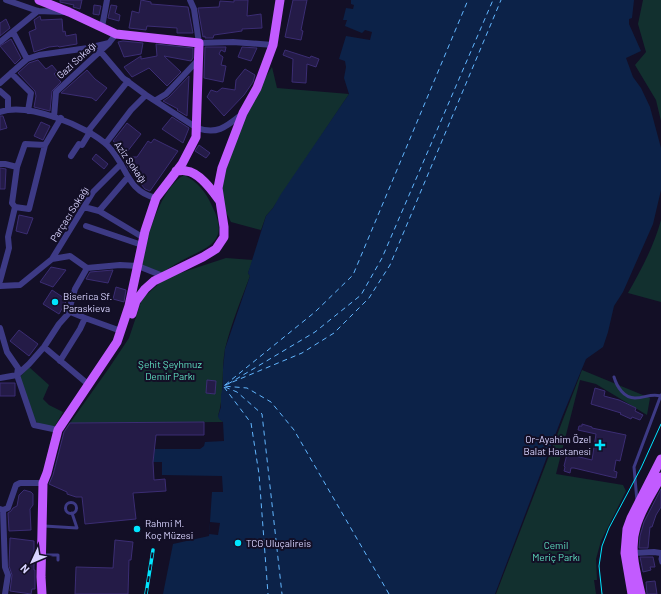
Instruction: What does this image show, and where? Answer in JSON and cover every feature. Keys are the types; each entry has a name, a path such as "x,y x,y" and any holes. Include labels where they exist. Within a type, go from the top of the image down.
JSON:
{"main road":[{"path":"39,0 116,34 199,43 196,137 182,164 156,198 143,242 129,306 117,342 58,430 43,483 41,555 42,594"},
{"path":"96,374 119,346 136,301 145,289 154,281 188,265 216,249 224,237 224,227 218,188 222,168 243,113 257,88 273,45 280,0"},
{"path":"176,171 187,171 198,177 207,185 220,201"},
{"path":"634,594 626,560 626,537 629,522 661,458"},
{"path":"634,594 633,554 636,527 661,477"}],"street":[{"path":"6,0 38,11 69,12"},
{"path":"102,27 107,0"},
{"path":"190,0 194,9 199,43 233,42 273,45"},
{"path":"0,42 38,11"},
{"path":"13,32 27,59"},
{"name":"Gazi Sokağı","path":"58,118 56,92 109,43 116,34"},
{"path":"0,83 27,59 39,55 88,48 109,43"},
{"path":"100,51 123,78 197,128 216,131 226,127 243,113"},
{"path":"156,100 166,94 198,60"},
{"path":"11,73 31,93 28,111"},
{"path":"71,156 79,144 82,145 89,131 128,81"},
{"path":"0,91 8,98 8,109"},
{"path":"106,143 131,110 146,94"},
{"name":"Aziz Sokağı","path":"0,112 8,109 28,111 58,118 89,131 106,143 134,186 146,196 156,198"},
{"path":"15,207 29,209 45,145 58,118"},
{"path":"0,281 9,248 8,237 15,207 12,203 17,167 25,144 45,145"},
{"path":"0,164 17,167"},
{"name":"Parçacı Sokağı","path":"52,259 93,192 121,164"},
{"path":"98,211 128,177"},
{"path":"84,207 98,211 143,242"},
{"path":"86,226 143,242"},
{"path":"0,286 20,285 52,259 70,256 87,268 120,265 138,266 163,276"},
{"path":"0,378 17,375 44,347 68,311 75,289 87,268"},
{"path":"68,311 121,331"},
{"path":"60,361 80,330 85,318"},
{"path":"0,328 7,352 18,368 17,375 34,425 58,430"},
{"path":"44,347 89,385"},
{"path":"0,355 7,352"},
{"path":"5,594 8,575 5,567 1,509 8,508 16,485 20,483 43,483"},
{"path":"633,554 654,552 661,553"}],"lane":[{"path":"614,377 617,387 630,398 641,398 653,394 661,396 634,467 637,505"},
{"path":"42,525 77,528 72,514"},
{"path":"661,553 661,563"},
{"path":"41,555 58,555 58,560"}],"green space":[{"path":"643,0 661,0 661,121 656,100 635,65 646,52 638,24"},
{"path":"272,67 277,88 349,94 273,208 266,216 261,230 231,222 220,201 222,168 243,113"},
{"path":"184,175 197,184 210,201 217,218 219,228 217,236 207,247 160,274 140,267 150,230 161,203 175,182"},
{"path":"661,220 661,302 628,293 651,248"},
{"name":"Şehit Şeyhmuz Demir Parkı","path":"226,258 253,260 248,273 250,276 233,321 225,349 222,391 218,416 223,422 70,423 129,338 142,299 165,278"},
{"path":"29,367 49,385 43,399 49,405 63,412 55,426 44,426 34,420 20,377"},
{"name":"Cemil Meriç Parkı","path":"582,370 650,398 647,415 596,384 580,380 556,474 623,485 626,491 601,541 596,559 597,580 594,580 596,594 496,594"}],"water":[{"path":"351,0 634,0 632,18 629,19 629,24 641,51 626,58 633,77 641,88 650,107 661,148 661,190 653,224 623,292 614,306 603,347 586,359 562,417 495,594 163,594 173,544 209,536 212,492 223,492 222,476 162,475 162,462 153,462 154,449 200,449 204,446 205,442 224,441 223,422 218,416 221,407 225,349 250,276 248,273 266,216 273,208 349,94 344,78 346,67 345,61 339,59 346,36 370,40 372,32 365,30 362,33 345,26 347,20 343,20 346,8 353,9 354,5 351,4"}],"pier":[{"path":"210,522 220,523 218,535 209,534"}],"building":[{"path":"60,0 82,0 80,9 73,7 74,5 60,2"},
{"path":"141,0 151,2 151,4 188,7 193,33 177,33 177,28 147,26 146,30 129,28 132,11 139,13"},
{"path":"234,0 248,0 247,16 261,14 262,28 242,29 242,31 214,35 213,38 203,37 198,8 219,7 220,1 234,2"},
{"path":"293,0 307,0 301,30 303,31 301,40 285,37"},
{"path":"94,5 101,6 99,15 93,14"},
{"path":"111,5 117,6 115,13 120,15 119,21 108,18"},
{"path":"40,16 41,20 62,19 63,32 65,31 66,36 76,34 77,44 49,47 34,52 29,32 36,29 34,20"},
{"path":"6,19 10,28 0,36 0,23"},
{"path":"11,39 21,58 15,64 0,46"},
{"path":"118,42 143,43 141,54 124,57"},
{"path":"156,44 193,48 193,58 191,61 164,56 181,72 167,86 149,68 132,77 124,67 141,56 141,59 157,56"},
{"path":"205,47 226,47 225,52 221,50 219,54 223,57 221,65 226,66 223,82 204,78"},
{"path":"242,47 257,48 251,61 238,57"},
{"path":"285,50 310,58 311,56 319,59 316,67 307,64 306,83 292,82 293,59 283,55"},
{"path":"38,60 46,69 52,65 57,71 54,74 61,82 52,91 50,111 34,107 36,96 35,91 18,73 29,63"},
{"path":"245,69 255,75 253,82 244,95 224,116 207,97 211,90 217,92 222,88 235,90 236,80"},
{"path":"87,70 95,79 107,88 96,101 92,98 61,93"},
{"path":"189,76 187,116 163,101 169,97"},
{"path":"0,116 3,116 7,128 0,130"},
{"path":"172,117 189,128 183,143 162,129"},
{"path":"41,122 50,126 43,140 34,136"},
{"path":"127,123 141,134 127,152 113,141"},
{"path":"154,139 178,151 150,191 145,189 125,162 132,157 137,157 148,141 151,143"},
{"path":"199,145 210,153 206,158 195,151"},
{"path":"96,154 108,164 104,169 92,159"},
{"path":"0,168 6,169 5,189 0,189"},
{"path":"19,215 33,218 27,234 16,231"},
{"path":"51,267 66,270 53,287 40,282"},
{"path":"113,270 108,283 86,279 90,272"},
{"path":"116,287 126,290 124,302 113,299"},
{"name":"Biserica Sf. Paraskieva","path":"52,290 67,300 59,314 43,304"},
{"path":"19,330 38,344 29,356 10,341"},
{"path":"207,380 216,381 215,394 206,393"},
{"path":"0,383 15,383 15,396 0,396"},
{"path":"595,388 605,391 604,396 619,400 636,408 635,411 643,415 640,420 632,417 631,419 620,414 621,413 591,404"},
{"path":"204,422 204,435 156,435 153,462 154,480 165,479 166,491 133,493 136,519 85,524 82,497 67,494 67,492 49,484 53,475 64,432 70,423"},
{"path":"582,424 592,428 626,435 620,461 616,460 614,471 617,472 616,478 574,468 571,468 570,473 564,471 567,454 592,460 596,434 578,430 579,426 582,426"},
{"path":"661,489 661,507 656,515 652,527 650,527 648,548 639,548 640,536 644,522"},
{"path":"24,490 33,494 33,505 30,509 31,530 9,531 8,513 17,506 19,495"},
{"path":"10,538 34,541 35,589 32,589 31,594 10,591 12,575 9,566"},
{"path":"115,540 133,542 131,560 129,560 128,594 75,594 76,567 113,568"},
{"path":"640,557 653,557 655,567 650,567 651,570 643,572"},
{"path":"655,581 657,594 647,594 646,582"}],"ferry route":[{"path":"225,385 315,312 353,275 468,0"},
{"path":"228,384 315,332 361,295 382,258 493,0"},
{"path":"389,594 294,430 271,402 247,388 223,386 302,353 334,333 369,298 390,265 501,0"},
{"path":"224,387 251,423 259,474 268,594"},
{"path":"225,387 237,392 262,414 282,594"}],"tram line":[{"path":"602,594 599,566 602,546 609,528 641,468 661,424"}],"railway":[{"path":"146,594 153,550"}],"place":[{"name":"Biserica Sf. Paraskieva","path":"55,302"},
{"name":"Or-Ayahim Özel Balat Hastanesi","path":"600,445"},
{"name":"Rahmi M. Koç Müzesi","path":"137,529"},
{"name":"TCG Uluçalireis","path":"238,543"}]}
